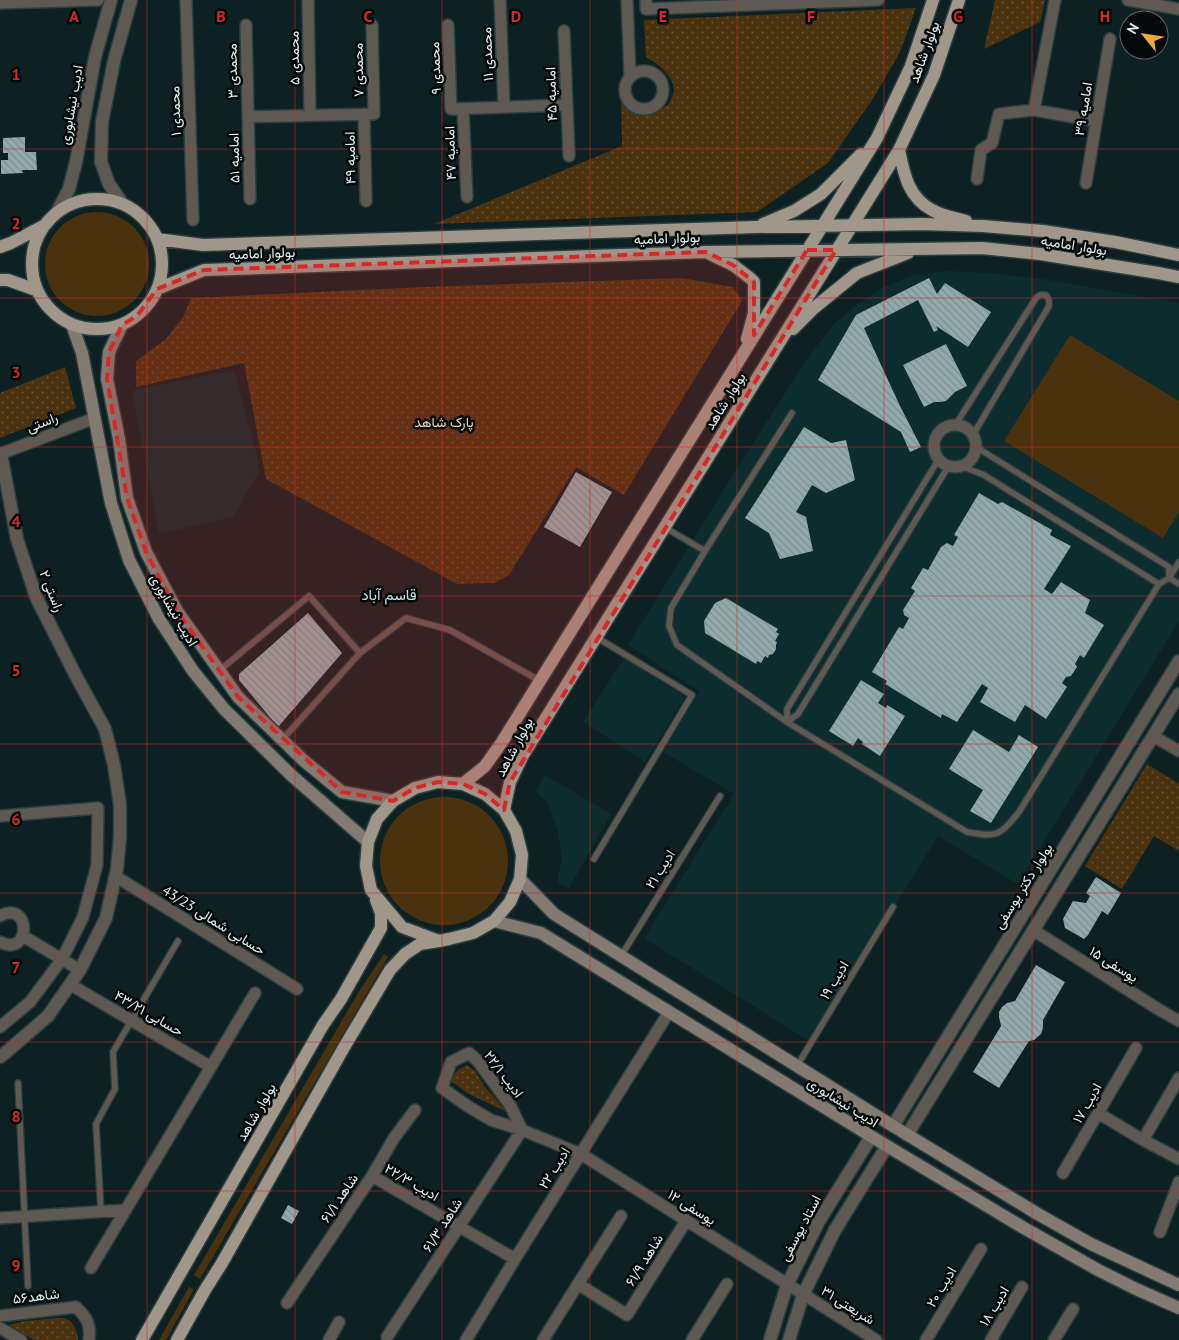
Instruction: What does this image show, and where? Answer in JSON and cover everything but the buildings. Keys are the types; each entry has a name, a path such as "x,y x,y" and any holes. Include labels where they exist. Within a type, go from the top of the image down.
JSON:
{"main road":[{"name":"بولوار شاهد","path":"463,784 485,766 502,742 877,138 911,66 933,0"},
{"name":"بولوار شاهد","path":"504,810 510,782 523,755 899,150 934,75 959,0"},
{"path":"756,227 794,211 821,194 877,138"},
{"path":"899,150 905,180 915,197 932,210 983,226"},
{"path":"88,199 105,199 122,203 149,224 157,239 162,255 162,272 157,289 149,304 137,316 122,325 105,329 88,329 72,325 57,316 45,304 36,290 32,273 32,256 36,239 45,224 57,212 71,204 88,199"},
{"path":"0,246 11,243 45,224"},
{"name":"بولوار امامیه","path":"157,239 203,245 756,227 922,224 983,226 1043,231 1115,242 1179,256"},
{"name":"بولوار امامیه","path":"157,289 204,270 807,250 982,248 1040,254 1179,277"},
{"path":"776,347 814,308 857,273 919,249"},
{"path":"706,252 733,265 754,282 754,313 743,354"},
{"path":"0,280 8,280 36,290"},
{"name":"ادیب نیشابوری","path":"72,325 82,353 111,503 129,560 159,619 193,670 224,710 291,775 368,842"},
{"name":"ادیب نیشابوری","path":"122,325 109,352 107,379 119,439 127,498 146,552 177,611 238,697 303,760 342,792 394,801"},
{"path":"178,1340 204,1290 222,1263 384,978 405,954 420,944 439,941 473,933 494,921 510,902 520,879 522,855 516,831 504,810 485,794 463,784 438,782 415,788 394,801 377,819 368,842 366,866 371,890 402,927 439,941"},
{"name":"ادیب نیشابوری","path":"520,879 554,914 907,1135 1091,1244 1179,1285"},
{"name":"بولوار شاهد","path":"142,1340 323,1024 341,999 381,928 381,913 374,895"},
{"name":"ادیب نیشابوری","path":"494,921 542,933 871,1137 1082,1262 1136,1290 1179,1308"}],"street":[{"path":"0,4 98,0"},
{"name":"ادیب نیشابوری","path":"57,212 69,189 76,162 95,57 111,0"},
{"path":"122,203 109,184 101,162 102,122 114,61 131,0"},
{"name":"محمدی ۱","path":"186,0 193,220"},
{"name":"محمدی ۵","path":"308,0 310,116"},
{"name":"محمدی ۱۱","path":"500,0 504,107"},
{"path":"627,0 630,76"},
{"path":"646,0 646,9 878,0"},
{"path":"1034,110 1055,0"},
{"path":"1128,0 1157,3 1179,9"},
{"name":"محمدی ۳","path":"246,25 248,117"},
{"name":"محمدی ۷","path":"369,114 372,25"},
{"name":"محمدی ۹","path":"448,25 451,109 463,109"},
{"name":"امامیه ۴۵","path":"564,32 569,156"},
{"name":"امامیه ۳۹","path":"1086,183 1110,39"},
{"path":"463,109 567,105"},
{"name":"امامیه ۴۷","path":"463,109 466,197"},
{"path":"977,179 981,150 992,143 999,114 1034,110 1096,122"},
{"path":"248,117 369,114"},
{"name":"امامیه ۴۹","path":"366,201 369,114"},
{"name":"امامیه ۵۱","path":"248,117 250,199"},
{"name":"راستی","path":"0,454 95,418"},
{"path":"956,424 969,430 974,441 974,453 971,459 967,463 955,466 940,461 934,451 933,444 938,432 943,427 950,425 956,424"},
{"name":"راستی ۲","path":"0,454 17,539 36,597 76,676 106,729 120,805 120,837 115,876 106,918 80,970 48,1016 0,1057"},
{"name":"بولوار دکتر یوسفی","path":"893,1126 1179,661"},
{"path":"907,1135 1179,694"},
{"path":"1153,736 1179,751"},
{"path":"0,816 98,808 97,865 83,917 62,959 30,1002 0,1027"},
{"name":"حسابی شمالی 43/23","path":"115,876 297,989"},
{"path":"0,916 8,913 18,916 24,925 23,936 15,943 0,942"},
{"name":"یوسفی ۱۵","path":"1033,930 1158,1010 1179,1021"},
{"path":"23,936 80,970"},
{"name":"حسابی ۴۳/۲۱","path":"71,985 211,1067"},
{"path":"91,1268 255,993"},
{"name":"ادیب ۲۲","path":"466,1340 669,1012"},
{"name":"ادیب ۱۷","path":"1063,1174 1136,1048"},
{"name":"ادیب ۲۲/۱","path":"522,1130 510,1105 477,1060 468,1054 451,1062 442,1088 491,1120 522,1130 581,1154"},
{"path":"1143,1140 1179,1078"},
{"name":"شاهد ۶۱/۱","path":"287,1303 414,1110"},
{"path":"1098,1113 1179,1159"},
{"name":"شاهد ۶۱/۳","path":"387,1337 522,1130"},
{"name":"استاد یوسفی","path":"770,1340 787,1285 819,1221 871,1137"},
{"path":"789,1340 803,1295 835,1230 887,1146"},
{"name":"یوسفی ۱۲","path":"581,1154 803,1295"},
{"name":"ادیب ۲۲/۳","path":"372,1176 515,1259"},
{"path":"1160,1232 1179,1182"},
{"path":"0,1218 126,1210"},
{"path":"543,1340 621,1216"},
{"name":"شاهد ۶۱/۹","path":"578,1284 627,1315 686,1221"},
{"name":"ادیب ۲۰","path":"926,1340 981,1249"},
{"path":"692,1340 727,1284"},
{"name":"ادیب ۱۸","path":"996,1338 1022,1287"},
{"name":"شریعتی ۳۱","path":"803,1295 876,1340"},
{"name":"شاهد۵۶","path":"0,1316 76,1307 86,1317 90,1330 89,1340"},
{"path":"1054,1340 1073,1309"},
{"path":"329,1340 340,1322"},
{"path":"0,1328 21,1340"}],"lane":[{"path":"956,424 1036,298 1040,295 1046,295 1049,300 1049,306 974,441 1169,568 1170,578"},
{"path":"792,413 671,608 669,626 677,645 787,722 967,832 994,835 1005,830 1020,812 1159,584 1170,578 1179,562"},
{"path":"787,722 787,709 937,462 934,451"},
{"path":"787,722 798,714 948,467 955,466 984,475 1159,584"},
{"path":"664,527 705,552"},
{"path":"1170,578 1179,584"},
{"path":"220,670 309,596 360,653"},
{"path":"282,740 360,653 406,618 450,630 540,682"},
{"path":"594,859 692,695 596,637"},
{"name":"ادیب ۲۱","path":"620,956 720,796"},
{"name":"ادیب ۱۹","path":"797,1066 893,907"},
{"path":"101,1212 96,1124 115,1089 113,1052 178,941"},
{"path":"18,1083 28,1286"}],"highlighted area":[{"path":"807,250 836,250 823,270 510,782 504,810 485,794 463,784 438,782 415,788 393,801 342,792 238,697 177,611 146,552 127,498 107,379 109,352 122,325 137,316 157,289 204,270 706,252 733,265 754,282 754,335"}],"shaded area":[{"path":"946,271 991,273 1049,280 1179,303 1179,621 1018,884 938,836 811,1042 644,938 734,794 663,752 699,691 628,645 789,387 812,352 836,322 859,303 882,288 913,275"},
{"path":"234,370 258,459 259,473 233,517 159,534 134,402 134,390"},
{"path":"624,658 685,697 645,762 583,722"},
{"path":"545,775 611,814 569,888 557,882 562,859 558,832 549,805 536,791"}],"green space":[{"path":"995,0 1045,0 1040,22 984,49"},
{"path":"916,8 900,52 874,97 828,163 757,212 434,224 622,146 621,100 638,114 653,114 669,104 674,91 673,84 664,70 646,57 644,20"},
{"path":"97,212 117,216 134,227 145,244 149,264 145,284 134,301 117,312 97,316 77,312 60,301 49,284 45,264 49,244 60,227 77,216"},
{"name":"پارک شاهد","path":"682,278 733,287 742,301 624,495 576,467 509,575 495,583 457,584 266,479 244,363 136,387 136,361 166,339 183,317 191,298"},
{"path":"1070,335 1179,401 1179,512 1163,538 1004,441"},
{"path":"65,367 76,408 0,438 0,393"},
{"path":"1147,764 1179,784 1179,851 1154,836 1122,889 1085,866"},
{"path":"444,797 468,802 489,816 503,837 508,861 503,885 489,906 468,920 444,925 420,920 399,906 385,885 380,861 385,837 399,816 420,802"},
{"path":"384,954 388,957 200,1279 194,1275 358,993"},
{"path":"467,1065 476,1072 485,1087 507,1112 467,1093 450,1080 458,1070"},
{"path":"189,1287 194,1289 166,1340 159,1340"},
{"path":"56,1318 67,1319 73,1324 78,1340 34,1340 9,1325 25,1321"}],"district":[{"name":"قاسم آباد","path":"389,595"}]}
